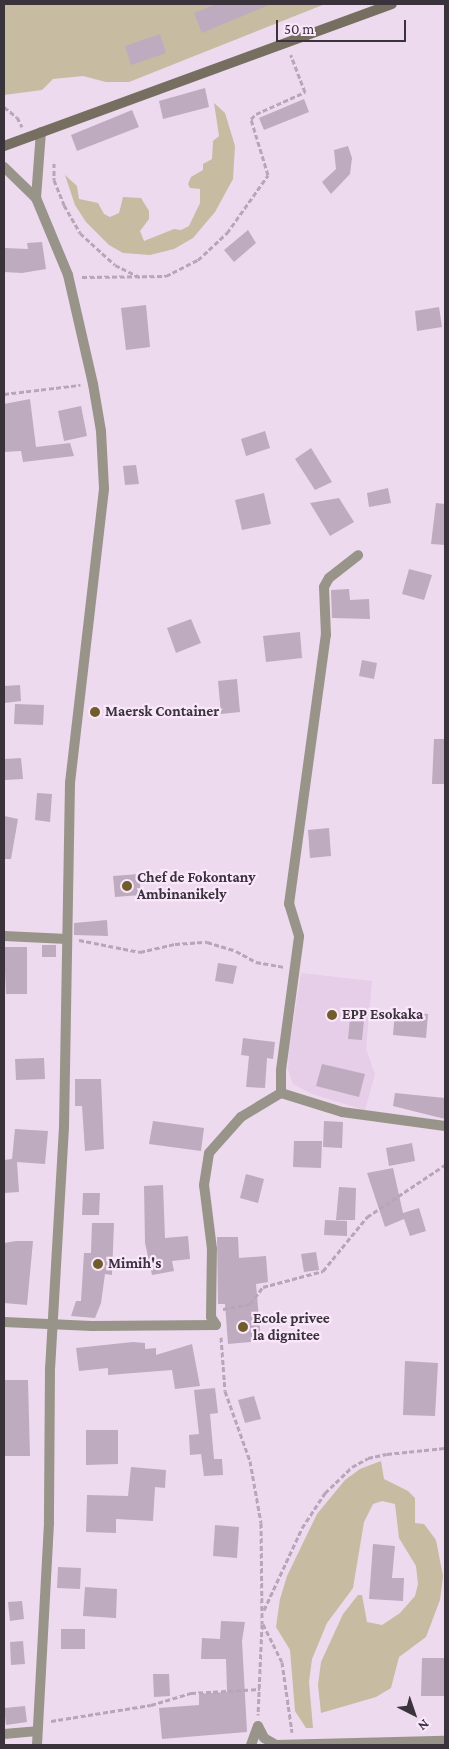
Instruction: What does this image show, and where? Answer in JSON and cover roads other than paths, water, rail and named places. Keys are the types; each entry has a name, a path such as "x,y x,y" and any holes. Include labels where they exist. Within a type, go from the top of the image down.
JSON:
{"main road":[{"path":"4,146 392,4"}],"street":[{"path":"36,198 41,132"},
{"path":"4,167 36,198 68,275 93,384 101,431 104,489 70,783 64,1127 53,1323 49,1523 37,1745"},
{"path":"281,1093 281,1070 299,936 289,904 326,635 324,587 329,578 358,555"},
{"path":"4,936 67,939"},
{"path":"4,1322 92,1326 216,1325 211,1310 212,1249 204,1185 209,1154 241,1117 281,1093 342,1112 445,1126"},
{"path":"251,1745 258,1726 264,1738 276,1745 445,1741"},
{"path":"4,1734 38,1727"}],"place":[{"name":"Maersk Container","path":"95,712"},
{"name":"Chef de Fokontany Ambinanikely","path":"127,886"},
{"name":"EPP Esokaka","path":"332,1015"},
{"name":"Mimih's","path":"98,1264"},
{"name":"Ecole privee la dignitee","path":"243,1327"}]}
